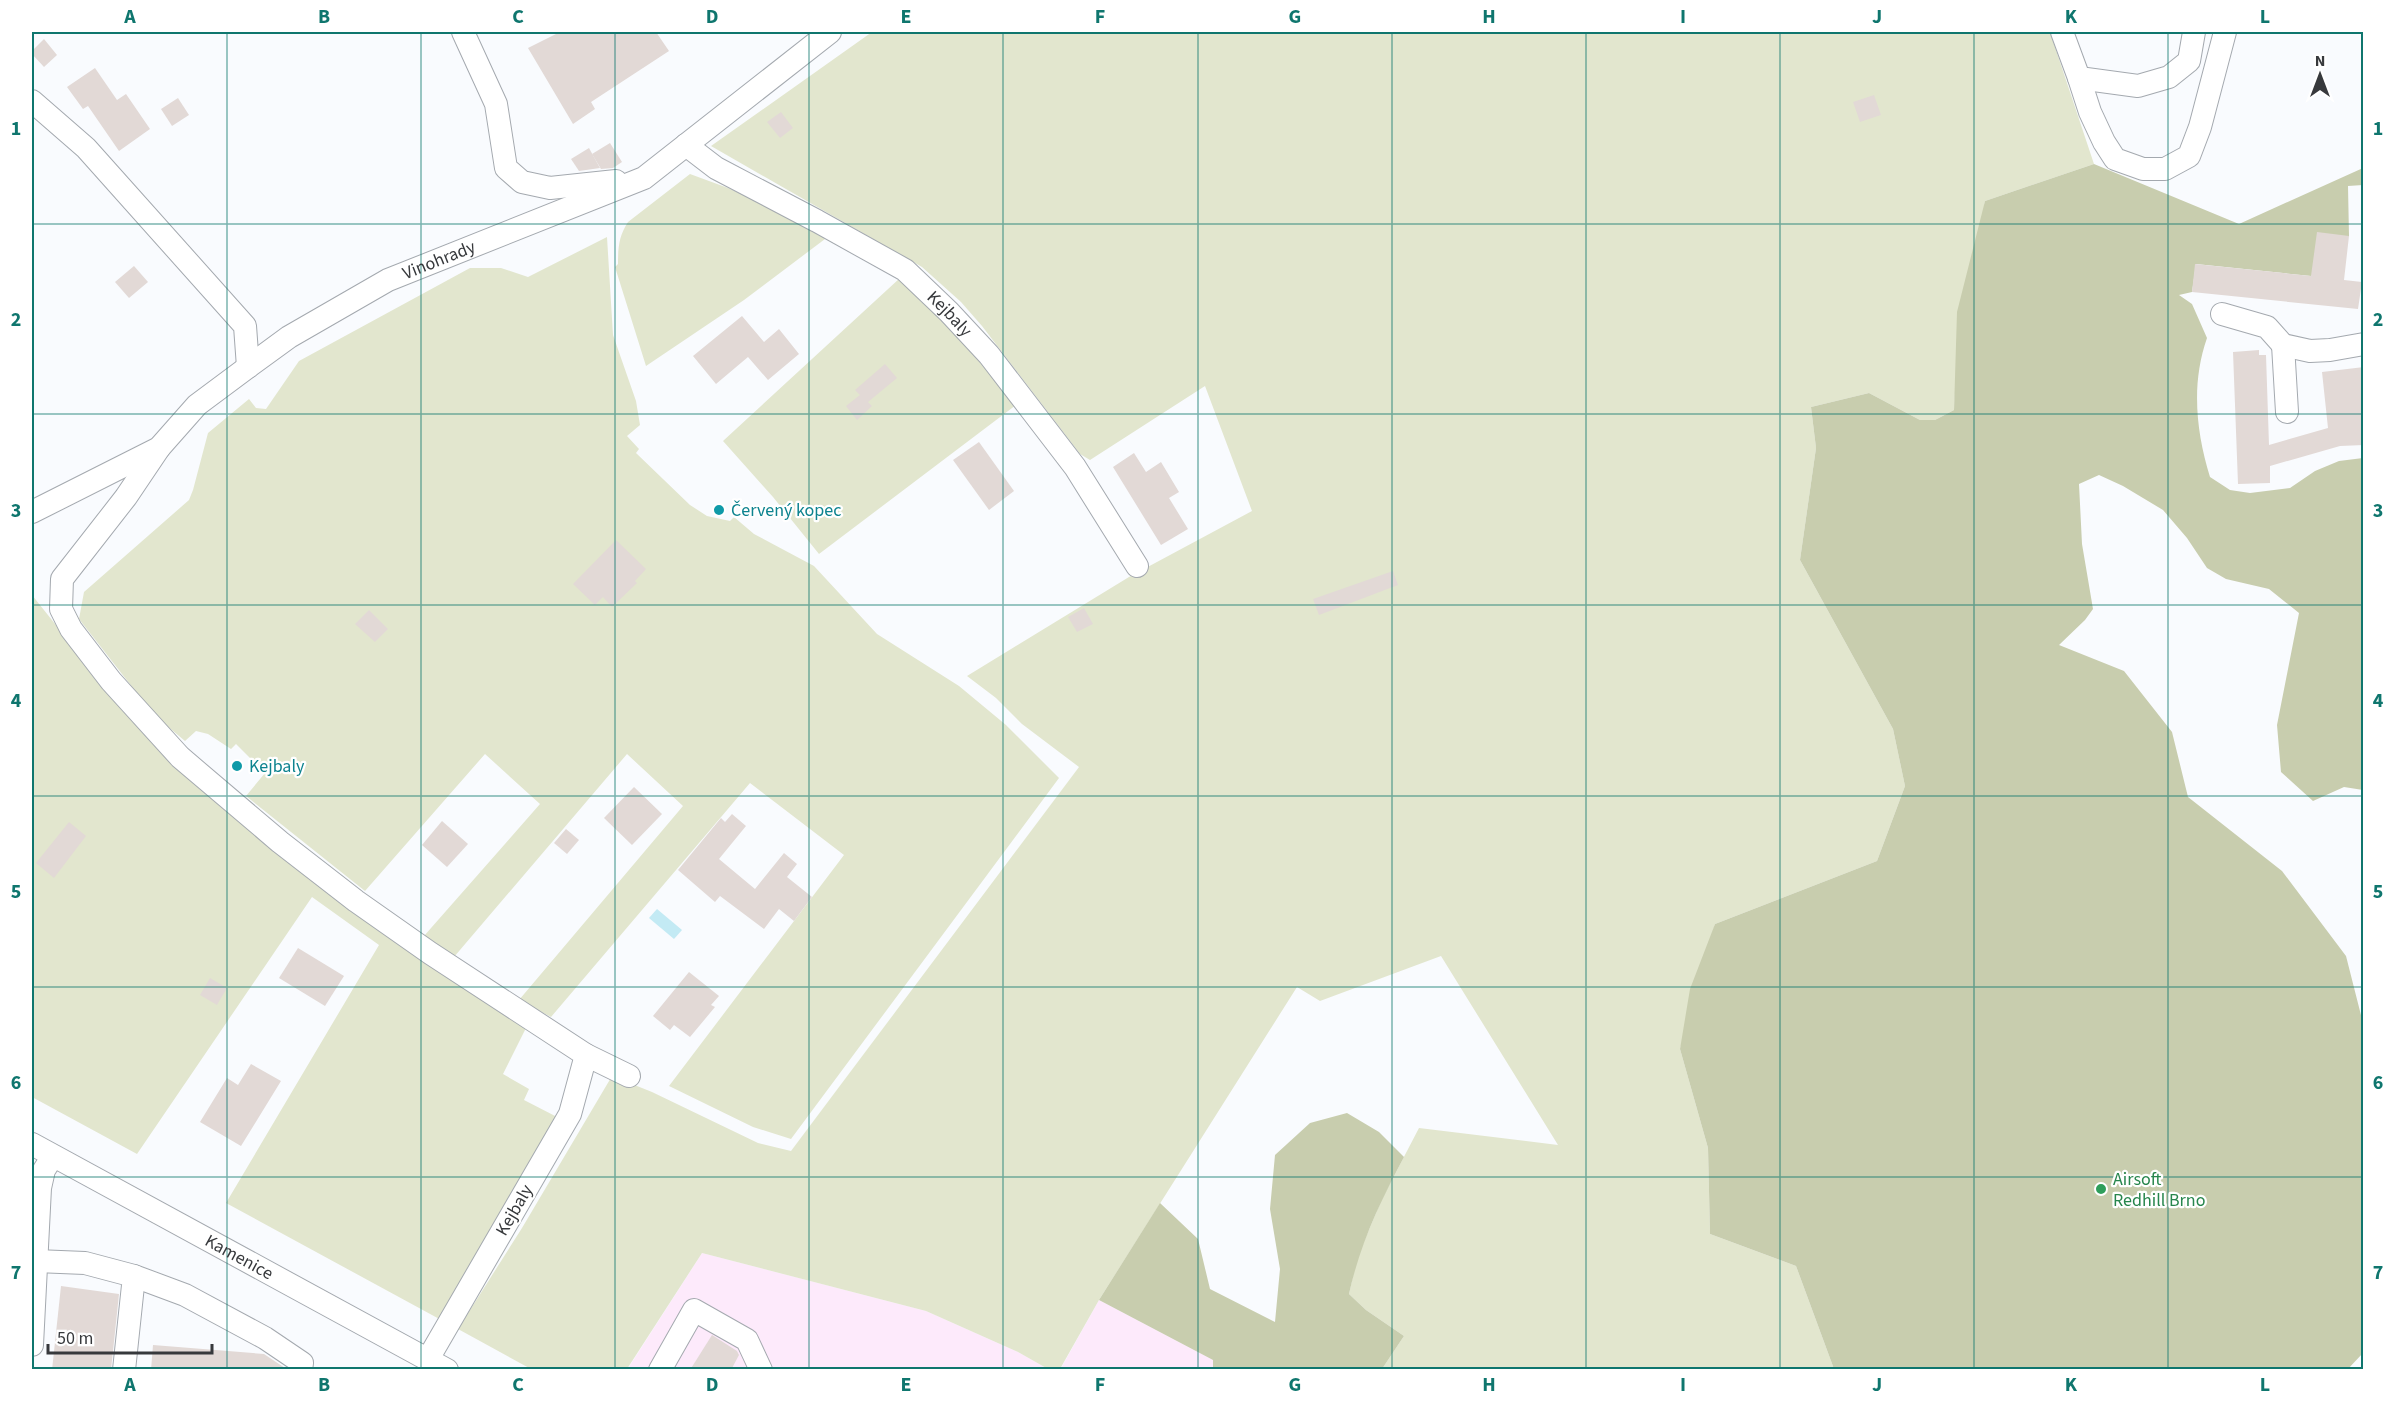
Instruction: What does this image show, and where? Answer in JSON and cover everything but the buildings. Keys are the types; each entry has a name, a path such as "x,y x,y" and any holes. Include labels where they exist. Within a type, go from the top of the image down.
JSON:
{"street":[{"path":"463,32 496,104 506,168 522,182 550,188 644,178"},
{"name":"Vinohrady","path":"32,512 159,448 197,405 248,367 290,337 388,280 644,178 830,32"},
{"path":"2062,32 2090,112 2104,142 2115,159 2143,169 2165,169 2189,156 2200,127 2225,32"},
{"path":"2079,78 2138,86 2169,77 2188,61 2194,32"},
{"path":"32,101 86,148 245,326 248,367"},
{"name":"Kejbaly","path":"686,145 716,168 904,270 949,312 989,355 1076,467 1137,566"},
{"path":"2222,314 2266,327 2283,345 2310,351 2364,344"},
{"path":"2283,345 2287,412"},
{"path":"159,448 126,497 62,579 61,609 71,629 111,681 180,757 280,842 356,901 430,953 586,1055 629,1076"},
{"name":"Kejbaly","path":"438,1364 570,1114 586,1055"},
{"name":"Kamenice","path":"32,1144 438,1364"},
{"path":"32,1345 40,1188 44,1170 53,1156"},
{"path":"36,1261 85,1263 134,1276 185,1295 265,1338 302,1363 302,1370"},
{"path":"124,1370 134,1276"},
{"path":"660,1370 694,1310 747,1340 761,1370"}],"shaded area":[{"path":"702,1253 926,1311 1018,1352 1048,1369 627,1370"},
{"path":"1099,1300 1213,1360 1213,1369 1060,1370"}],"green space":[{"path":"872,32 2050,32 2094,164 1985,201 1956,376 1954,410 1935,420 1920,420 1869,393 1811,407 1816,448 1800,560 1893,729 1905,786 1877,861 1715,924 1680,1049 1708,1148 1710,1234 1796,1266 1834,1369 1382,1369 1404,1336 1366,1310 1349,1294 1357,1258 1382,1199 1419,1128 1558,1145 1441,956 1320,1001 1297,987 1099,1300 1060,1369 1048,1369 1018,1352 926,1311 702,1253 627,1369 531,1369 458,1329 522,1228 612,1076 652,1092 758,1143 791,1151 1079,767 1022,724 996,698 967,676 1129,577 1252,511 1205,386 1090,460 1080,454 982,326 961,302 922,267 711,146"},
{"path":"2094,164 2239,224 2363,168 2363,185 2348,186 2349,236 2311,276 2196,264 2192,292 2179,295 2192,304 2207,338 2199,373 2197,408 2201,442 2210,477 2230,490 2250,493 2290,488 2315,471 2339,461 2363,458 2363,790 2344,787 2313,801 2281,772 2277,725 2299,613 2269,589 2226,579 2207,568 2187,538 2163,510 2123,486 2099,475 2079,484 2082,544 2093,609 2059,645 2124,671 2172,732 2188,797 2282,871 2346,956 2363,1023 2363,1353 2347,1370 1834,1369 1796,1266 1710,1234 1708,1148 1680,1049 1690,989 1715,924 1877,861 1905,786 1893,729 1800,560 1816,448 1811,407 1869,393 1920,420 1935,420 1954,410 1957,312 1985,201"},
{"path":"690,174 728,188 829,236 744,300 646,366 615,267 618,264 620,242 628,222"},
{"path":"607,237 613,335 636,401 640,425 627,436 639,449 636,453 690,505 707,516 730,521 734,517 754,534 814,566 877,634 959,686 1006,725 1059,778 791,1139 753,1127 669,1086 844,855 750,783 551,1017 519,1000 683,806 627,754 454,957 424,936 540,804 485,754 365,891 246,796 265,773 236,744 231,749 208,734 196,731 185,741 154,715 79,619 84,592 189,500 208,433 249,399 256,408 266,409 299,361 470,268 501,268 528,277"},
{"path":"900,278 987,367 1016,405 819,554 773,497 723,441"},
{"path":"32,595 118,703 527,1026 503,1074 529,1089 524,1100 559,1118 443,1321 226,1203 379,945 312,897 137,1154 32,1097"},
{"path":"1347,1113 1379,1132 1404,1157 1372,1224 1349,1294 1366,1310 1404,1336 1382,1369 1213,1369 1213,1360 1099,1300 1160,1203 1198,1239 1210,1289 1275,1322 1280,1269 1270,1209 1275,1155 1310,1123"}],"water":[{"path":"657,909 682,930 674,939 649,918"}],"place":[{"name":"Červený kopec","path":"719,510"},
{"name":"Kejbaly","path":"237,766"},
{"name":"Airsoft Redhill Brno","path":"2101,1189"}]}
